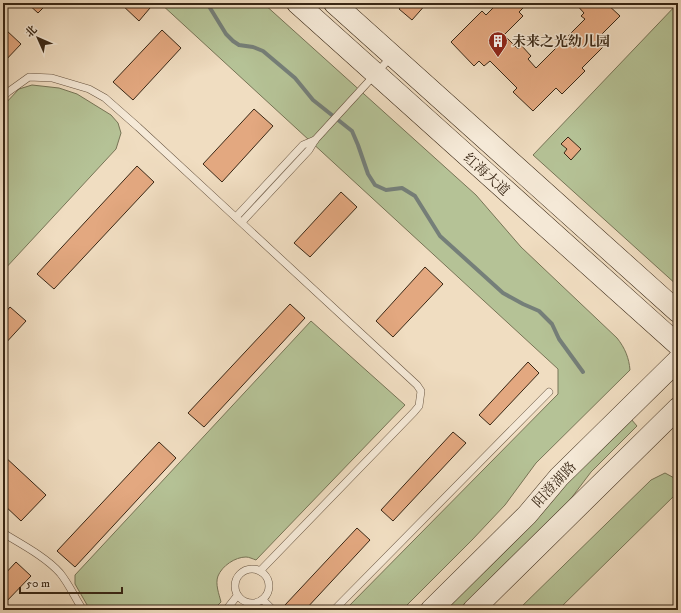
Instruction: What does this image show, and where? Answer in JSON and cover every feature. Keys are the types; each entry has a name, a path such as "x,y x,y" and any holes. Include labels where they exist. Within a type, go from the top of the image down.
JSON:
{"main road":[{"name":"红海大道","path":"297,3 678,345"},
{"name":"红海大道","path":"334,3 678,312"},
{"name":"阳澄湖路","path":"431,610 527,515 559,477 678,360"},
{"path":"473,610 678,408"}],"lane":[{"path":"242,222 309,150 315,140 393,55"},
{"path":"3,97 29,77 52,78 89,89 105,98 121,111 418,385 421,391 418,406 414,412 260,571"},
{"path":"236,217 303,145 315,140"},
{"path":"334,610 549,392"},
{"path":"3,533 49,562 70,586 76,600 83,610"},
{"path":"254,569 260,571 268,579 269,590 263,600 258,603 247,603 237,596 234,586 236,580 243,571 254,569"},
{"path":"226,610 237,596"},
{"path":"263,600 273,610"}],"green space":[{"path":"160,3 263,3 476,195 521,247 617,338 626,353 630,370 536,463 505,505 402,610 345,610 558,394 558,369"},
{"path":"678,3 678,286 533,155"},
{"path":"32,85 59,88 77,94 111,115 118,123 121,133 116,149 3,271 3,106 19,89"},
{"path":"311,321 405,405 256,560 242,557 233,560 220,572 217,582 221,602 213,610 90,610 75,584 75,575"},
{"path":"631,419 637,426 591,472 563,509 462,610 439,610"},
{"path":"665,473 678,480 678,492 558,610 518,610 651,480"}],"building":[{"path":"27,3 48,3 38,13"},
{"path":"120,3 145,3 150,8 139,21"},
{"path":"404,3 427,3 412,20 399,9"},
{"name":"未来之光幼儿园","path":"498,3 528,3 519,12 523,16 504,35 518,49 521,45 531,56 528,59 536,68 585,19 581,16 584,13 575,3 606,3 620,16 596,40 603,47 582,68 585,71 562,94 556,88 533,111 513,92 517,88 490,61 484,66 479,61 474,66 451,42 482,11 486,15"},
{"path":"6,30 21,44 3,63 3,33"},
{"path":"162,30 181,48 133,100 113,82"},
{"path":"254,109 273,126 222,182 203,164"},
{"path":"568,137 581,149 571,160 564,153 567,149 561,144"},
{"path":"137,166 154,182 54,289 37,274"},
{"path":"341,192 357,207 310,257 294,243"},
{"path":"425,267 443,284 393,337 376,321"},
{"path":"290,304 305,318 204,427 188,413"},
{"path":"10,307 26,321 3,346 3,315"},
{"path":"528,362 539,373 490,425 479,415"},
{"path":"453,432 466,443 393,521 381,510"},
{"path":"159,442 176,458 75,567 57,551"},
{"path":"3,455 46,495 21,521 3,504"},
{"path":"357,528 370,540 305,610 290,610 285,605"},
{"path":"16,562 31,576 3,605 3,576"}],"waterway":[{"path":"207,3 226,34 233,41 239,45 253,47 263,51 295,78 313,100 352,131 368,174 375,185 386,190 402,188 415,196 440,236 503,293 539,311 552,324 559,339 583,372"}],"place":[{"name":"未来之光幼儿园","path":"498,58"}]}
